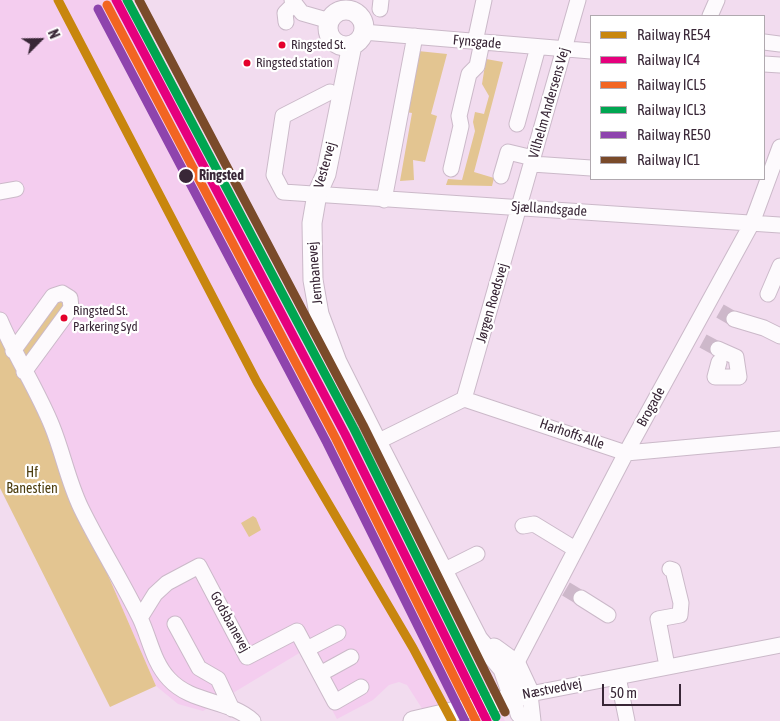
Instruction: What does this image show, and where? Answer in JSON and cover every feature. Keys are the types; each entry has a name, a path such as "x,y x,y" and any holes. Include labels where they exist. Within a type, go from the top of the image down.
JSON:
{"main road":[{"path":"345,9 363,20 351,40 331,38 328,29 345,9"},
{"name":"Vestervej","path":"317,194 314,172 330,92 351,40"},
{"name":"Vestervej","path":"317,194 326,174 351,40"},
{"name":"Jernbanevej","path":"317,194 311,244 313,280 317,306 336,362 478,638 503,669 513,697"},
{"name":"Jernbanevej","path":"467,617 490,644 516,664 513,697"},
{"name":"Næstvedvej","path":"416,720 513,697"}],"street":[{"path":"451,169 461,126 459,116 469,74 477,66 478,42 484,0"},
{"name":"Vilhelm Andersens Vej","path":"520,207 578,0"},
{"path":"710,15 717,0"},
{"path":"286,22 286,13 293,2 309,16 345,9"},
{"path":"384,200 415,36"},
{"name":"Fynsgade","path":"351,40 415,36 590,51"},
{"path":"765,42 780,44"},
{"path":"517,124 538,47"},
{"path":"765,64 780,65"},
{"name":"Sjællandsgade","path":"330,92 283,116 274,175 283,192 780,225"},
{"name":"Brogade","path":"516,664 562,586 575,549 626,453 714,307 752,223 780,147"},
{"path":"501,176 508,152 532,161 590,168"},
{"path":"0,192 16,189"},
{"name":"Jørgen Roedsvej","path":"464,399 520,207"},
{"path":"768,294 780,266"},
{"path":"13,351 53,296 62,293 70,298 71,308 24,372"},
{"path":"734,319 764,328 780,336"},
{"path":"0,320 13,351 52,425 67,476 81,508 140,618 152,652 168,679 181,690 197,698 245,714 253,721"},
{"path":"377,442 464,399"},
{"name":"Harhoffs Alle","path":"464,399 626,453 780,439"},
{"path":"523,526 534,524 575,549"},
{"path":"443,571 476,554"},
{"name":"Godsbanevej","path":"140,618 155,594 167,583 199,566 247,657 298,631 335,702 361,687"},
{"path":"667,666 658,619 680,615 681,603 674,570 670,569"},
{"path":"581,598 608,615"},
{"path":"176,624 199,668 218,680 232,709"},
{"path":"307,649 338,633"},
{"name":"Næstvedvej","path":"513,697 780,645"},
{"path":"320,674 351,658"},
{"path":"618,677 626,721"},
{"path":"513,697 518,714 524,721"},
{"path":"513,697 532,721"}],"shaded area":[{"path":"0,0 125,0 505,721 430,721 407,685 399,682 389,685 373,700 337,719 301,652 203,711 178,704 156,686 23,379 0,335"}],"green space":[{"path":"418,51 447,54 431,114 437,116 425,162 413,160 414,180 400,181 412,113 406,112"},
{"path":"486,59 503,62 474,172 494,178 492,186 446,185 448,179 462,180 475,131 473,122 475,112 484,114 489,96 482,84"},
{"path":"54,301 68,302 30,358 24,357 21,345"},
{"name":"Hf Banestien","path":"0,335 23,379 156,686 110,707 0,488"},
{"path":"253,516 256,518 261,530 249,537 241,523"}],"tunnel":[{"path":"720,311 734,319"},
{"path":"703,341 718,349"},
{"path":"566,589 581,598"}],"rail line":[{"name":"RE54","path":"58,0 257,382 413,648 452,721"},
{"name":"IC4","path":"116,0 345,434 487,721"},
{"name":"ICL3","path":"127,0 354,429 496,717"},
{"name":"IC1","path":"139,0 363,425 505,712"},
{"name":"ICL5","path":"107,5 336,439 476,721"},
{"name":"RE50","path":"98,9 327,443 465,721"}],"place":[{"name":"Ringsted St.","path":"282,45"},
{"name":"Ringsted station","path":"247,63"},
{"name":"Ringsted","path":"186,176"},
{"name":"Ringsted St. Parkering Syd","path":"64,318"}]}
